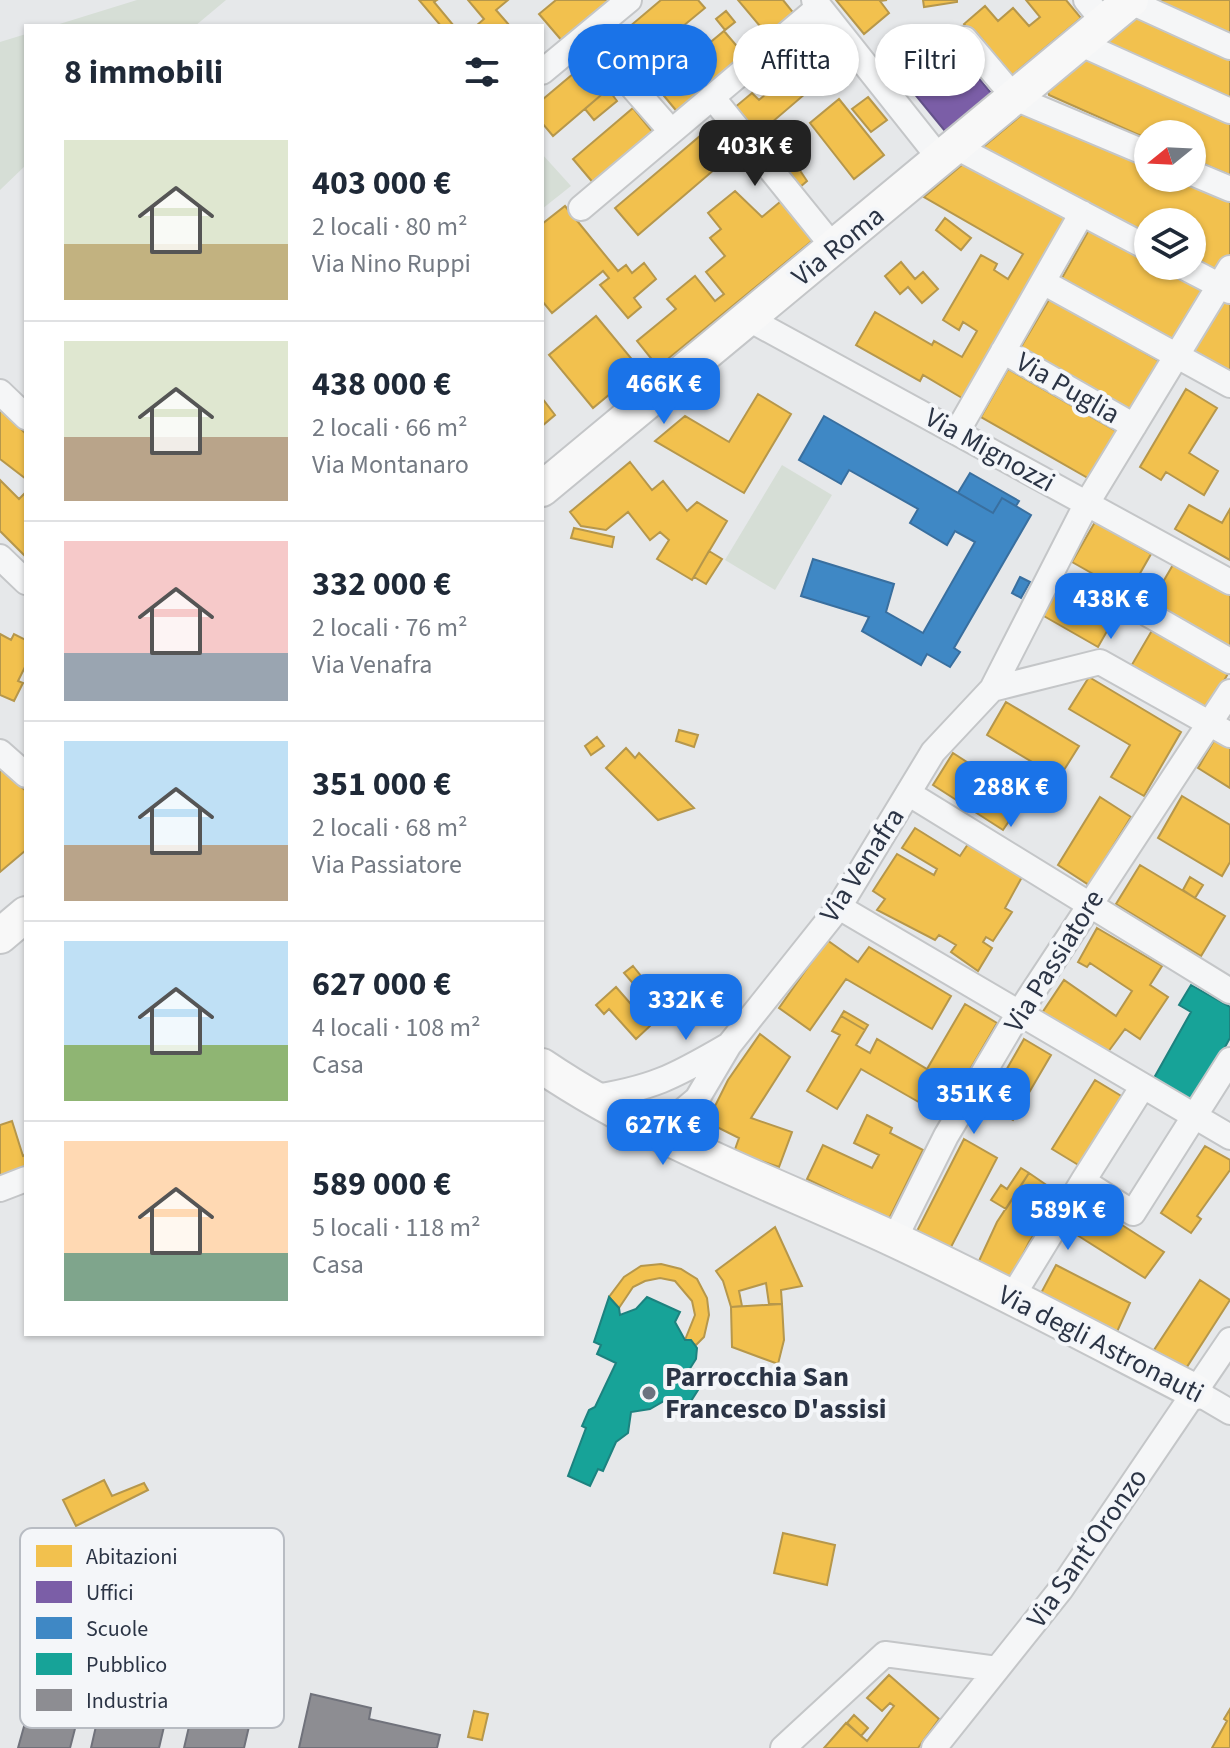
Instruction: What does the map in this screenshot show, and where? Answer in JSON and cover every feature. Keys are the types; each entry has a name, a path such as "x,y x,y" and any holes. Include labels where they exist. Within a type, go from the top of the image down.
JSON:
{"street":[{"path":"600,24 629,0"},
{"path":"581,208 712,97 816,3 949,153 1082,213 1134,241"},
{"path":"1106,13 1230,47"},
{"path":"1106,13 1230,111"},
{"name":"Via Roma","path":"544,487 1015,98 1106,13"},
{"path":"544,70 568,51"},
{"path":"985,63 1015,98 1134,148"},
{"path":"640,96 671,131"},
{"path":"712,97 835,249"},
{"path":"1206,179 1230,189"},
{"path":"957,432 1082,213"},
{"path":"1206,274 1226,281"},
{"name":"Via Venafra","path":"648,1129 673,1119 697,1099 729,1045 839,907 933,752 992,689 1087,503 1176,355 1226,281"},
{"path":"1043,282 1230,385"},
{"name":"Via Mignozzi","path":"749,319 1230,582"},
{"name":"Via Puglia","path":"1003,351 1134,426"},
{"path":"0,392 24,415"},
{"path":"0,557 24,580"},
{"path":"1148,614 1230,661"},
{"path":"992,689 1100,662 1221,729"},
{"name":"Via Passiatore","path":"894,1240 946,1136 1019,1013 1088,906 1221,729 1230,692"},
{"path":"0,752 24,773"},
{"path":"908,793 1230,991"},
{"path":"839,907 1230,1137"},
{"path":"0,936 24,916"},
{"name":"Via Venafra","path":"589,1098 629,1093 666,1081 729,1045"},
{"path":"1083,1181 1133,1213 1230,1060"},
{"name":"Via degli Astronauti","path":"544,1067 589,1098 648,1129 1012,1297 1230,1412"},
{"path":"648,1129 652,1104 666,1081"},
{"path":"1012,1297 1143,1086"},
{"path":"697,1099 694,1128 702,1153"},
{"path":"0,1189 24,1180"},
{"name":"Via Sant'Oronzo","path":"934,1748 1061,1589 1230,1340"},
{"path":"783,1748 885,1654 997,1669"}],"shaded area":[{"path":"137,0 226,0 197,24 59,24"},
{"path":"24,35 24,167 0,190 0,42"},
{"path":"544,156 571,186 544,207"},
{"path":"782,465 832,495 775,590 725,560"}],"building: Abitazioni":[{"path":"419,0 437,0 434,2 452,24 439,24"},
{"path":"468,0 508,0 496,10 508,24 478,24 484,19"},
{"path":"556,0 613,0 584,24 568,24 568,38 563,42 539,14"},
{"path":"661,0 698,0 705,8 686,24 633,24"},
{"path":"738,0 783,0 796,16 787,24 758,24"},
{"path":"836,0 887,0 880,1 889,13 864,34 859,24"},
{"path":"923,0 957,0 957,2 924,7"},
{"path":"1026,0 1066,0 1081,18 1009,78 985,49 985,24 964,24 985,6 998,21 1013,8 1029,26 1040,17"},
{"path":"1230,0 1230,38 1155,2"},
{"path":"726,11 735,22 725,30 716,19"},
{"path":"1140,15 1230,55 1230,103 1104,45"},
{"path":"724,31 733,42 733,70 717,83 717,37"},
{"path":"1088,58 1230,121 1230,175 1206,165 1206,120 1134,120 1134,133 1048,92"},
{"path":"568,78 568,96 600,96 553,136 544,125 544,98"},
{"path":"600,96 613,96 617,101 594,120 585,109"},
{"path":"664,96 701,96 679,114"},
{"path":"748,96 759,100 764,96 803,96 757,135 734,108"},
{"path":"868,97 887,120 871,132 852,109"},
{"path":"839,99 884,155 854,179 810,123"},
{"path":"633,108 655,135 595,185 573,159"},
{"path":"1025,112 1134,160 1134,192 1206,191 1230,202 1230,255 1219,273 1206,266 1206,208 1134,208 1134,229 982,148"},
{"path":"707,130 729,157 638,235 615,208"},
{"path":"787,151 807,181 800,187 776,159"},
{"path":"963,164 1069,218 962,398 923,375 920,381 856,345 875,312 932,345 934,341 962,357 977,331 963,322 959,330 943,320 981,255 997,264 994,270 1008,279 1023,254 924,197"},
{"path":"735,191 762,217 786,197 818,236 658,367 637,341 676,309 667,299 695,276 715,301 724,294 706,272 725,256 710,238 721,229 708,213"},
{"path":"565,206 618,271 626,265 632,273 644,263 656,279 634,298 641,307 628,318 600,285 609,278 603,271 552,313 544,303 544,222"},
{"path":"945,218 971,238 961,250 936,230"},
{"path":"1090,228 1134,252 1134,280 1188,280 1209,291 1177,343 1062,278"},
{"path":"901,262 915,279 923,272 938,289 922,303 908,287 900,294 885,276"},
{"path":"1050,298 1164,364 1134,413 1021,347"},
{"path":"1220,300 1230,304 1230,375 1189,351"},
{"path":"596,316 640,369 593,408 549,355"},
{"path":"1008,369 1121,434 1093,481 981,417"},
{"path":"1186,389 1217,408 1189,453 1218,471 1204,495 1166,472 1161,480 1140,467"},
{"path":"758,394 791,414 744,493 655,441 685,416 729,442"},
{"path":"544,401 555,415 544,424"},
{"path":"0,408 24,432 24,477 0,459"},
{"path":"630,462 652,490 663,481 687,511 697,502 727,521 692,580 657,559 669,540 660,532 650,540 628,512 606,530 581,526 570,512"},
{"path":"0,480 19,499 24,494 24,555 0,531"},
{"path":"1189,505 1222,523 1230,509 1230,560 1175,529"},
{"path":"1095,522 1151,554 1098,647 1042,615 1061,582 1105,608 1116,587 1072,562"},
{"path":"574,528 614,537 612,547 571,538"},
{"path":"709,551 722,559 706,584 694,577"},
{"path":"1174,563 1230,594 1230,652 1149,606"},
{"path":"1154,627 1230,670 1207,711 1130,668"},
{"path":"0,634 11,640 14,634 24,639 24,669 18,681 23,683 14,701 0,695"},
{"path":"1089,677 1181,732 1144,796 1111,777 1130,745 1069,709"},
{"path":"1006,702 1079,746 1059,778 987,735"},
{"path":"679,730 698,735 694,747 676,741"},
{"path":"597,737 604,746 591,755 585,746"},
{"path":"1216,737 1230,745 1230,788 1198,768"},
{"path":"626,748 635,758 639,753 694,808 658,820 606,768"},
{"path":"953,753 1024,799 1003,830 933,785"},
{"path":"0,769 24,789 24,852 0,872"},
{"path":"1182,796 1230,825 1230,862 1222,876 1158,838"},
{"path":"1100,797 1131,817 1089,885 1058,865"},
{"path":"915,828 960,856 968,844 1022,877 1005,908 1012,912 993,941 986,937 983,942 992,948 978,971 951,952 956,945 939,935 935,940 877,910 885,899 873,891 897,854 934,875 937,869 902,848"},
{"path":"1140,865 1225,916 1201,956 1116,904"},
{"path":"1190,877 1203,885 1195,898 1183,890"},
{"path":"1097,928 1162,966 1150,985 1168,997 1140,1039 1125,1029 1108,1052 1042,1013 1064,980 1116,1016 1132,991 1090,963 1087,967 1078,962"},
{"path":"827,940 858,962 869,947 951,996 932,1029 846,979 810,1030 779,1008"},
{"path":"633,966 645,981 637,988 624,973"},
{"path":"616,987 650,1026 636,1039 609,1009 604,1014 596,1005"},
{"path":"965,1004 997,1023 943,1116 861,1069 837,1109 807,1091 840,1035 832,1031 841,1016 865,1030 856,1045 870,1053 877,1039 927,1069"},
{"path":"844,1011 868,1025 865,1030 841,1016"},
{"path":"760,1034 790,1057 751,1118 792,1132 779,1167 734,1152 739,1138 707,1122 728,1080"},
{"path":"1024,1039 1051,1055 1013,1120 986,1105"},
{"path":"1095,1080 1123,1097 1080,1166 1052,1149"},
{"path":"867,1115 892,1128 890,1133 923,1150 889,1219 807,1179 823,1145 872,1168 879,1155 854,1143"},
{"path":"12,1121 24,1156 24,1180 4,1186 0,1174 0,1125"},
{"path":"964,1139 997,1158 950,1249 916,1233"},
{"path":"1205,1146 1230,1160 1230,1170 1197,1216 1201,1219 1191,1233 1161,1213"},
{"path":"1021,1168 1029,1173 1006,1209 991,1200 1001,1185 1007,1189"},
{"path":"1029,1173 1061,1195 1029,1242 1011,1279 978,1263 997,1222"},
{"path":"1094,1207 1164,1252 1145,1278 1077,1235"},
{"path":"775,1227 802,1286 781,1290 782,1304 769,1304 766,1283 739,1291 742,1306 731,1307 723,1281 716,1271"},
{"path":"661,1264 681,1269 697,1279 707,1298 709,1315 704,1337 696,1345 685,1340 695,1315 692,1301 675,1281 660,1278 645,1281 633,1287 619,1308 609,1297 624,1277 641,1266"},
{"path":"1056,1265 1130,1303 1116,1334 1040,1295"},
{"path":"1200,1280 1230,1300 1183,1373 1152,1353"},
{"path":"782,1304 784,1340 778,1364 732,1347 731,1307"},
{"path":"104,1480 112,1496 144,1483 148,1490 76,1526 63,1500"},
{"path":"783,1533 835,1545 827,1585 774,1573"},
{"path":"889,1675 939,1719 918,1748 824,1748 846,1723 867,1741 894,1706 890,1703 882,1711 867,1698"},
{"path":"1230,1709 1230,1748 1212,1748 1227,1721 1224,1719"},
{"path":"474,1711 488,1714 482,1740 468,1737"},
{"path":"854,1715 868,1728 861,1736 847,1723"}],"building: Uffici":[{"path":"985,86 991,93 945,131 916,96 985,96"}],"building: Scuole":[{"path":"824,416 993,513 1002,498 1031,515 954,648 960,652 950,667 927,654 921,665 862,631 869,617 801,596 813,559 894,584 886,612 923,633 975,542 955,531 947,545 910,523 918,509 849,470 841,484 799,460"},
{"path":"970,473 1019,501 1016,506 1002,498 993,513 958,493"},
{"path":"1020,577 1030,582 1021,598 1012,593"}],"building: Pubblico":[{"path":"1191,985 1230,1007 1230,1038 1195,1102 1154,1078 1191,1012 1179,1005"},
{"name":"Parrocchia San Francesco D'assisi","path":"609,1297 619,1308 620,1315 636,1309 647,1297 680,1312 675,1322 685,1340 691,1340 697,1348 696,1359 682,1381 698,1390 684,1412 671,1397 650,1409 631,1412 628,1433 616,1442 603,1471 598,1469 590,1486 568,1476 586,1428 582,1426 589,1410 595,1407 616,1363 597,1354 601,1345 594,1342"}],"building: Industria":[{"path":"311,1694 371,1708 369,1719 440,1735 437,1748 299,1748"},
{"path":"24,1728 75,1728 70,1748 18,1748"},
{"path":"96,1728 164,1728 159,1748 91,1748"},
{"path":"189,1728 249,1728 244,1748 184,1748"}],"place":[{"name":"Parrocchia San Francesco D'assisi","path":"649,1393"}]}
